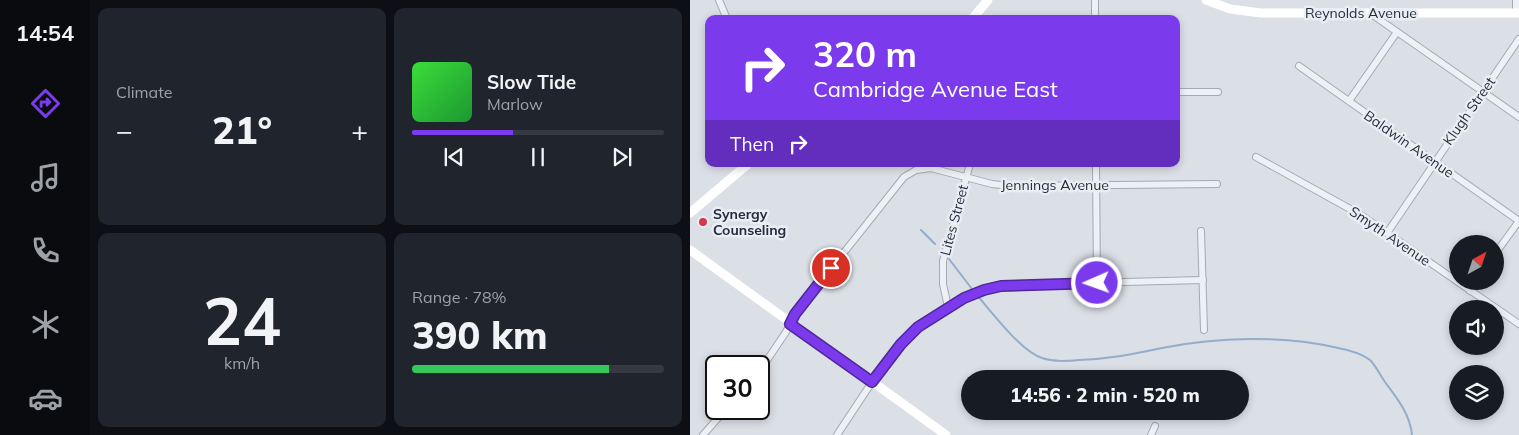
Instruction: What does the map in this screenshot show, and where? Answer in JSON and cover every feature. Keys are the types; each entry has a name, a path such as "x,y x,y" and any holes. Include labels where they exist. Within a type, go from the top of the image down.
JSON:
{"main road":[{"path":"975,15 988,0"},
{"name":"Reynolds Avenue","path":"1206,0 1230,9 1252,13 1517,13"},
{"path":"690,213 744,167"},
{"path":"690,250 946,435"}],"street":[{"path":"719,0 725,15"},
{"path":"1095,0 1095,15"},
{"path":"1516,0 1517,13"},
{"path":"1369,12 1519,117"},
{"path":"1349,101 1397,32"},
{"name":"Klugh Street","path":"1387,233 1519,39"},
{"name":"Baldwin Avenue","path":"1299,66 1519,221"},
{"path":"1180,92 1218,92"},
{"name":"Smyth Avenue","path":"1256,157 1351,208 1449,276"},
{"name":"Lites Street","path":"948,307 943,284 943,261 969,167"},
{"path":"1096,167 1097,283"},
{"name":"Jennings Avenue","path":"770,356 786,332 795,314 906,175 916,170 928,168 992,184 1010,186 1217,184"},
{"path":"1504,242 1519,221"},
{"path":"1201,231 1204,330"},
{"path":"837,435 872,382 910,333 925,321 973,294 1001,286 1203,280"},
{"name":"Smyth Avenue","path":"1470,290 1519,324"},
{"path":"703,435 716,420"},
{"path":"1151,435 1156,426"}],"waterway":[{"path":"921,230 935,244"},
{"path":"949,259 972,289"},
{"path":"977,295 1007,331 1025,348 1042,358 1051,360 1101,359 1183,344 1250,339 1295,341 1355,352 1370,360 1394,394 1409,420 1412,435"}],"place":[{"name":"Synergy Counseling","path":"703,222"}],"route":[{"path":"831,268 792,318 790,324 872,382 910,333 935,314 973,294 1010,285 1097,283"}]}
